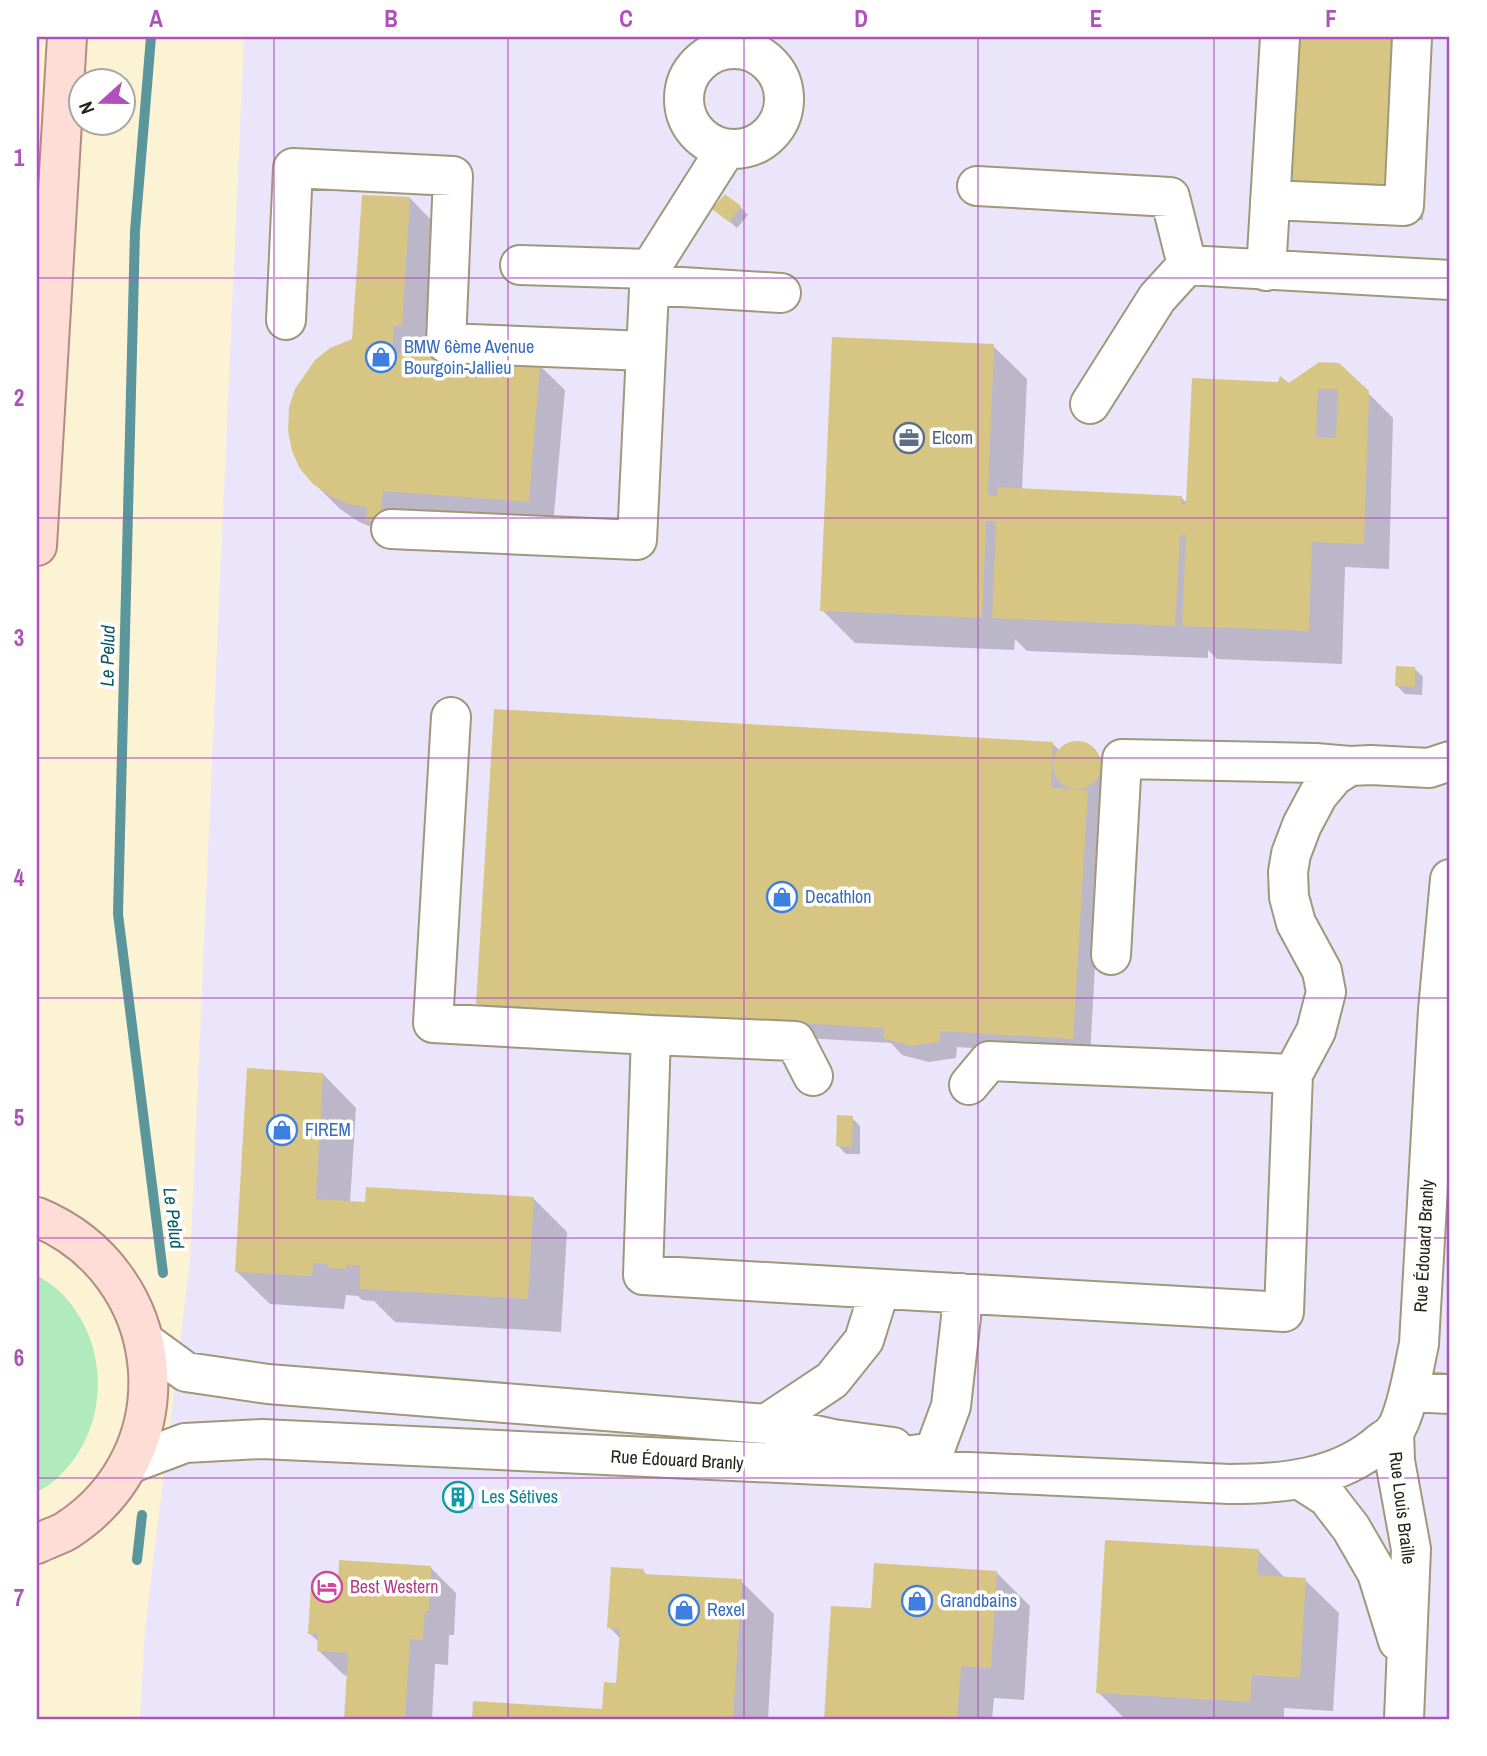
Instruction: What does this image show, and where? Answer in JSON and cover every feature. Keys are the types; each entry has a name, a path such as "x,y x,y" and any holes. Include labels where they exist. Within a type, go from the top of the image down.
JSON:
{"main road":[{"path":"37,546 67,37"},
{"path":"37,1217 57,1225 88,1246 114,1274 133,1307 145,1342 149,1384 144,1425 128,1464 102,1502 66,1531 37,1544"}],"street":[{"path":"1266,271 1280,37"},
{"path":"1270,200 1404,206 1412,37"},
{"path":"767,46 783,83 785,100 781,117 773,132 759,143 743,149 726,149 710,144 697,134 688,120 684,104 687,80 701,60 715,52 731,48 747,50 767,46"},
{"path":"391,529 637,540 650,277 726,149"},
{"path":"286,320 293,168 453,176 446,343 646,351"},
{"path":"977,186 1170,197 1187,265"},
{"path":"520,265 781,293"},
{"path":"1187,265 1450,280"},
{"path":"1090,404 1157,298 1187,265"},
{"path":"451,718 433,1023 795,1041 813,1076"},
{"path":"1111,955 1122,759 1429,768 1450,761"},
{"path":"651,1035 643,1275 1284,1312 1293,1074 1316,1031 1326,992 1322,971 1296,923 1289,897 1288,872 1291,853 1301,825 1318,794 1334,776 1350,766"},
{"name":"Rue Édouard Branly","path":"128,1464 185,1443 262,1439 1229,1484 1266,1484 1334,1471 1368,1454 1394,1431 1409,1392 1419,1344 1438,1010 1450,880"},
{"path":"969,1085 989,1061 1293,1074"},
{"path":"766,1424 832,1380 863,1340 880,1289"},
{"path":"729,1462 761,1454 892,1458 934,1452 951,1406 961,1317 961,1293"},
{"name":"Rue Édouard Branly","path":"145,1342 186,1373 268,1384 766,1424 833,1439 1229,1484"},
{"path":"1409,1392 1450,1394"},
{"name":"Rue Louis Braille","path":"1394,1431 1395,1461 1411,1549 1404,1719"},
{"name":"Rue Louis Braille","path":"1299,1479 1327,1497 1351,1528 1377,1573 1407,1669"}],"shaded area":[{"path":"244,37 1450,37 1450,1719 140,1719 145,1629 190,1261"}],"green space":[{"path":"37,1275 59,1291 76,1312 89,1335 96,1360 98,1386 95,1412 87,1437 73,1460 53,1482 37,1492"}],"building":[{"path":"1294,37 1394,38 1391,187 1289,184"},
{"path":"725,194 741,206 729,222 712,209"},
{"name":"BMW 6ème Avenue Bourgoin-Jallieu","path":"362,195 410,197 402,326 394,326 392,353 540,363 529,502 383,491 380,522 366,521 367,507 334,498 313,484 300,469 292,451 288,431 289,407 295,389 315,360 330,348 352,339"},
{"name":"Elcom","path":"832,337 994,344 988,495 997,496 998,487 1182,496 1181,504 1186,504 1192,378 1278,382 1280,376 1289,383 1319,362 1339,363 1369,391 1364,544 1312,542 1309,631 1182,626 1186,535 1180,536 1175,626 992,618 996,522 986,521 982,618 820,611","holes":["1318,389 1338,389 1336,438 1316,437"]},
{"path":"1396,666 1415,667 1415,687 1395,686"},
{"name":"Decathlon","path":"494,709 1053,742 1051,788 1088,790 1073,1039 940,1031 940,1042 911,1046 883,1038 884,1028 476,1004"},
{"path":"1077,741 1094,748 1101,765 1094,782 1077,789 1060,782 1053,765 1060,748"},
{"name":"FIREM","path":"247,1068 323,1073 316,1199 365,1202 366,1187 534,1197 528,1299 360,1289 360,1265 346,1265 346,1269 327,1268 327,1264 313,1263 312,1276 235,1272"},
{"path":"837,1115 853,1116 852,1147 836,1146"},
{"name":"Les Sétives","path":"451,1491 466,1492 466,1502 450,1501"},
{"path":"1105,1540 1259,1549 1257,1575 1306,1578 1300,1678 1252,1675 1250,1702 1096,1693"},
{"path":"339,1560 431,1566 429,1611 425,1611 423,1640 410,1639 405,1719 344,1719 348,1653 317,1651 318,1634 308,1634 311,1585 338,1587"},
{"path":"874,1563 997,1571 991,1668 961,1666 957,1719 824,1719 831,1606 871,1608"},
{"path":"611,1567 644,1569 643,1574 742,1579 733,1719 472,1719 473,1701 602,1709 604,1682 616,1683 620,1629 607,1628"}],"waterway":[{"name":"Le Pelud","path":"151,37 135,231 118,914 163,1273"},
{"path":"137,1560 142,1515"}],"place":[{"name":"BMW 6ème Avenue Bourgoin-Jallieu","path":"381,357"},
{"name":"Elcom","path":"909,438"},
{"name":"Decathlon","path":"782,897"},
{"name":"FIREM","path":"282,1130"},
{"name":"Les Sétives","path":"458,1497"},
{"name":"Best Western","path":"327,1587"},
{"name":"Grandbains","path":"917,1601"},
{"name":"Rexel","path":"684,1610"}]}
